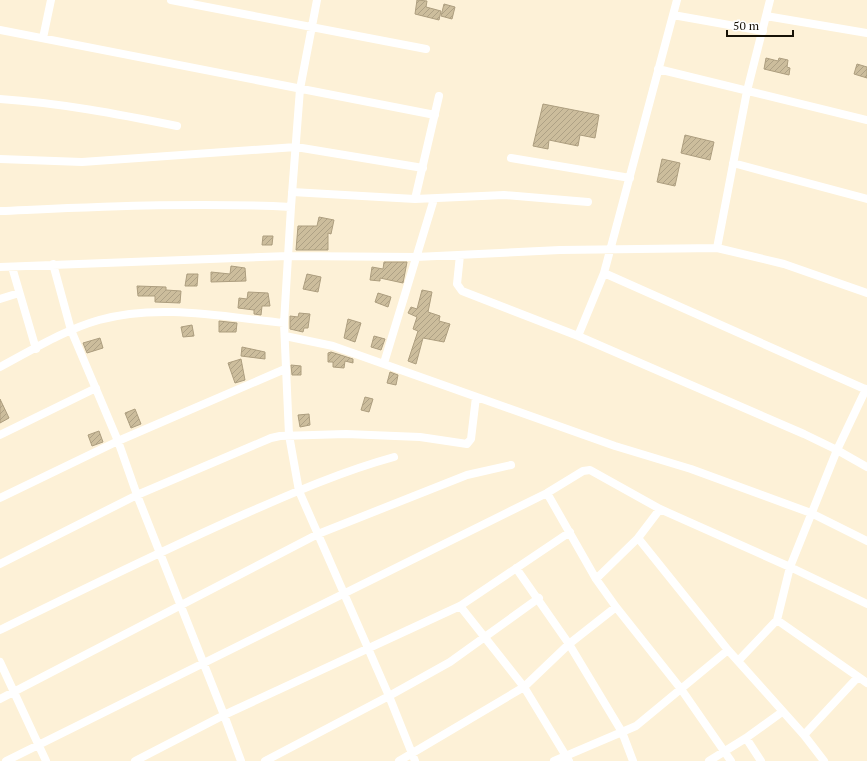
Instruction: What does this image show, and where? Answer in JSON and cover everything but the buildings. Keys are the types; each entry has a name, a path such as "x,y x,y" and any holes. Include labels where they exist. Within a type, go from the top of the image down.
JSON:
{"street":[{"path":"43,38 51,0"},
{"path":"171,0 426,49"},
{"path":"317,0 300,89 291,207 284,323 289,436 299,490 368,647 414,757"},
{"path":"578,336 604,274 677,0"},
{"path":"717,248 748,91 770,0"},
{"path":"673,15 763,31"},
{"path":"766,16 867,33"},
{"path":"0,30 435,115"},
{"path":"658,69 867,120"},
{"path":"415,199 439,96"},
{"path":"0,99 33,101 119,114 177,126"},
{"path":"0,159 82,162 296,147 423,168"},
{"path":"511,158 630,178"},
{"path":"733,164 867,198"},
{"path":"292,192 415,199 504,195 588,202"},
{"path":"384,363 434,199"},
{"path":"0,211 177,205 291,207"},
{"path":"0,267 288,256 416,257 610,249 717,248 784,264 867,293"},
{"path":"460,255 457,284 462,291 578,336 837,450 867,467"},
{"path":"53,264 71,330 118,441 137,495 181,604 241,761"},
{"path":"12,267 36,349"},
{"path":"604,274 866,389 837,450 790,567 777,620 739,660"},
{"path":"0,299 19,293"},
{"path":"0,367 71,330 99,320 127,314 156,311 284,323"},
{"path":"285,336 333,346 615,446 691,469 811,513 867,541"},
{"path":"0,498 118,441 285,369"},
{"path":"0,435 96,388"},
{"path":"0,564 137,495 271,438 346,434 420,437 468,444 471,439 476,397"},
{"path":"0,630 159,552 299,490 361,466 394,456"},
{"path":"0,700 181,604 318,534 467,475 511,465"},
{"path":"6,761 203,662 547,493 583,471 590,470 660,509 790,567 867,604"},
{"path":"547,493 596,579 616,607 681,689 731,761"},
{"path":"596,579 638,538 660,509"},
{"path":"135,761 224,715 368,647 460,606 570,532"},
{"path":"638,538 728,650 739,660 782,712 804,735 824,761"},
{"path":"516,568 539,598 569,644 622,732 633,761"},
{"path":"265,761 450,662 539,598"},
{"path":"460,606 524,687 567,758"},
{"path":"399,761 414,757 524,687 569,644 616,607"},
{"path":"777,620 867,683"},
{"path":"554,761 567,758 622,732 649,716 728,650"},
{"path":"0,662 46,761"},
{"path":"804,735 858,677"},
{"path":"709,761 726,752 782,712"},
{"path":"746,738 761,761"}]}
